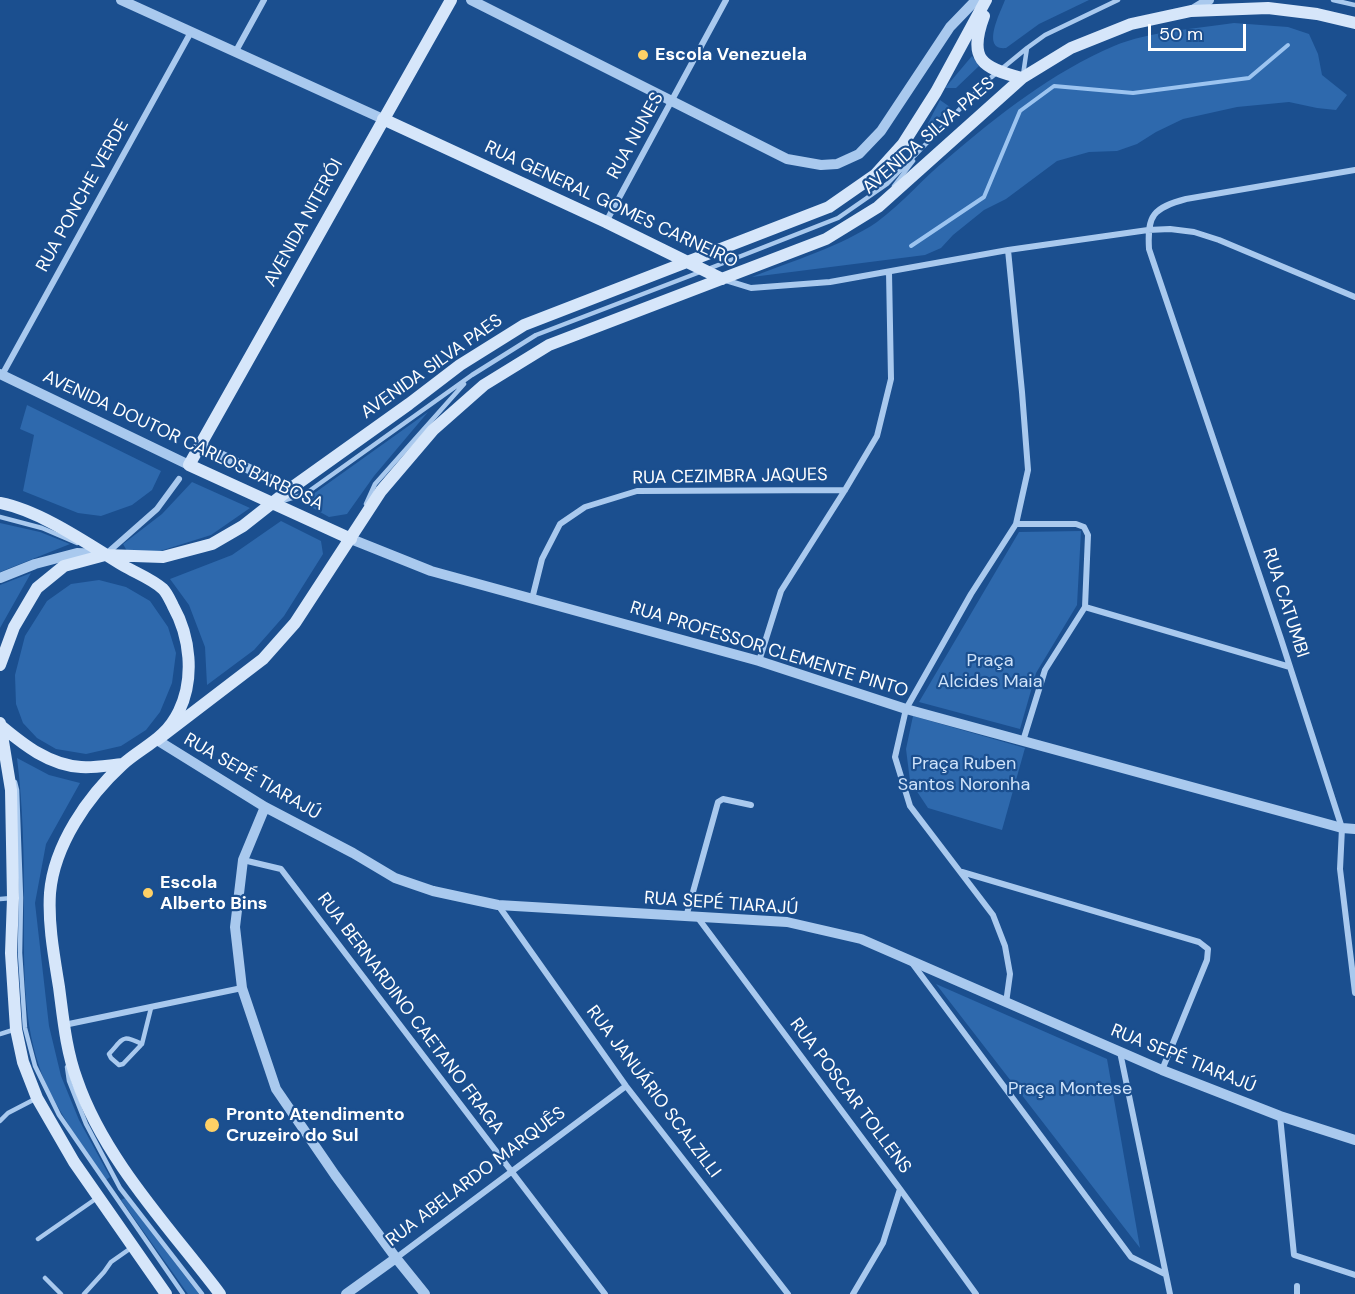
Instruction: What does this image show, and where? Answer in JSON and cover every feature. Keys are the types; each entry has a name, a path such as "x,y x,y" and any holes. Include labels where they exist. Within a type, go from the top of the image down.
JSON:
{"main road":[{"name":"AVENIDA NITERÓI","path":"189,465 451,0"},
{"path":"988,0 978,34 977,45 980,56 997,72 1022,78"},
{"name":"AVENIDA SILVA PAES","path":"105,555 162,557 212,544 243,526 460,365 524,325 829,207 875,175 903,144 936,92 988,0"},
{"name":"AVENIDA SILVA PAES","path":"220,1294 133,1181 100,1132 76,1079 64,1025 51,933 50,891 61,849 89,800 123,764 263,659 295,623 381,491 433,430 484,385 549,345 826,239 878,207 1022,78 1071,48 1121,28 1191,11 1268,8 1317,14 1355,23"},
{"name":"RUA GENERAL GOMES CARNEIRO","path":"383,119 606,222 722,279"},
{"name":"AVENIDA DOUTOR CARLOS BARBOSA","path":"189,465 351,539"},
{"path":"0,503 12,506 63,529 164,589 179,618 188,648 188,684 179,711 157,740"},
{"path":"0,665 14,627 37,588 64,566 105,555"},
{"path":"0,724 26,747 52,760 81,767 123,764"},
{"path":"0,724 13,898 6,954 15,1029 23,1062 37,1098 75,1162 166,1294"}],"street":[{"name":"RUA GENERAL GOMES CARNEIRO","path":"121,0 383,119"},
{"path":"236,51 264,0"},
{"path":"471,0 787,159 821,165 837,164 859,154 881,131 950,27 974,1"},
{"name":"RUA NUNES","path":"606,222 726,0"},
{"path":"1191,11 1209,0"},
{"name":"RUA PONCHE VERDE","path":"1,374 191,32"},
{"path":"1148,230 1151,219 1158,210 1168,204 1355,170"},
{"name":"RUA GENERAL GOMES CARNEIRO","path":"722,279 751,288 830,282 1008,250 1148,230 1170,229 1194,232 1219,240 1355,297"},
{"name":"RUA CATUMBI","path":"1148,230 1149,249 1342,828 1340,869 1355,993"},
{"path":"1006,1003 1010,974 1005,946 993,915 910,806 895,757 906,709 971,594 1016,524 1028,470 1008,250"},
{"path":"759,661 781,591 877,436 891,379 889,272"},
{"name":"AVENIDA DOUTOR CARLOS BARBOSA","path":"1,374 189,465"},
{"path":"200,446 290,489"},
{"path":"0,578 35,564 77,552 105,555 158,509 179,479"},
{"name":"RUA CEZIMBRA JAQUES","path":"532,599 542,559 560,524 585,507 637,492 845,490"},
{"path":"1016,524 1076,524 1084,527 1088,535 1085,607 1045,670 1023,741"},
{"name":"RUA PROFESSOR CLEMENTE PINTO","path":"351,539 431,572 759,661 906,709 1342,828 1355,829"},
{"path":"1085,607 1290,667"},
{"name":"RUA SEPÉ TIARAJÚ","path":"157,740 264,807 395,878 433,891 498,905 787,922 861,939 1162,1070 1280,1116 1355,1140"},
{"path":"686,917 718,802 723,799 751,805"},
{"path":"264,807 243,860 235,927 242,988 276,1089 335,1175 425,1294"},
{"name":"RUA BERNARDINO CAETANO FRAGA","path":"243,860 280,869 605,1294"},
{"path":"961,872 1199,942 1208,949 1207,960 1162,1070"},
{"name":"RUA JANUÁRIO SCALZILLI","path":"498,905 626,1086 788,1294"},
{"name":"RUA POSCAR TOLLENS","path":"698,918 976,1294"},
{"path":"910,961 1131,1257 1166,1274"},
{"path":"64,1025 242,988"},
{"path":"1120,1052 1170,1294"},
{"name":"RUA ABELARDO MARQUÊS","path":"346,1294 626,1086"},
{"path":"1280,1116 1294,1255 1355,1275"},
{"path":"853,1294 883,1243 900,1189"},
{"path":"1297,1286 1297,1294"}],"lane":[{"path":"271,504 305,494 472,375 536,335 838,218 887,184 997,72 1027,48 1045,35 1118,0"},
{"path":"1333,0 1355,5"},
{"path":"1022,78 1027,48"},
{"path":"878,207 926,144"},
{"path":"351,539 375,484 472,375"},
{"path":"0,517 42,528 105,555"},
{"path":"0,724 17,790 21,898 20,953 25,1028 35,1066 59,1115 183,1294"},
{"path":"0,899 13,898"},
{"path":"142,1044 128,1037 124,1038 109,1054 119,1065 123,1064 142,1044 151,1008"},
{"path":"64,1025 69,1081 86,1124 120,1188 202,1294"},
{"path":"0,1034 15,1029"},
{"path":"0,1121 8,1113 37,1098"},
{"path":"38,1239 98,1197"},
{"path":"84,1294 111,1262 133,1246"},
{"path":"45,1278 61,1294"}],"green space":[{"path":"1005,0 1089,0 1039,24 1006,48 998,47 993,37"},
{"path":"1234,23 1288,27 1309,34 1318,54 1322,75 1347,95 1336,110 1289,102 1237,107 1183,119 1137,144 1117,151 1089,152 1057,161 1006,199 984,210 941,248 925,255 752,277 833,246 877,222 967,142 1006,111 1069,68 1114,46 1142,37"},
{"path":"972,56 979,66 956,88 945,88"},
{"path":"940,100 950,107 923,133"},
{"path":"27,405 161,471 152,490 132,505 101,516 78,513 23,491 34,435 20,429"},
{"path":"428,412 374,476 347,514 329,517 302,502"},
{"path":"192,482 250,508 211,535 157,552 127,551 123,544 162,514"},
{"path":"281,521 321,541 323,554 284,616 254,650 207,685 205,647 189,605 170,579 232,555"},
{"path":"0,523 40,532 70,544 0,572"},
{"name":"Praça Alcides Maia","path":"1081,531 1077,605 1036,673 1020,729 919,702 1019,532"},
{"path":"31,573 0,628 0,585"},
{"path":"99,580 126,587 150,601 168,627 176,653 172,683 160,712 146,730 121,746 86,754 56,749 37,738 23,723 16,704 15,675 25,636 47,601 71,584"},
{"name":"Praça Ruben Santos Noronha","path":"913,716 1025,748 1002,830 928,808 910,781 906,749"},
{"path":"17,758 49,775 80,783 46,844 35,903 49,1026 61,1076 79,1120 110,1177 106,1180 52,1096 33,1047 25,986 23,831"},
{"name":"Praça Montese","path":"936,984 1107,1059 1140,1248"},
{"path":"125,1198 199,1294 188,1294 121,1200"}],"waterway":[{"path":"911,246 984,197 1020,111 1054,86 1133,93 1249,78 1288,45"}],"place":[{"name":"Escola Venezuela","path":"643,55"},
{"name":"Escola Alberto Bins","path":"148,893"},
{"name":"Pronto Atendimento Cruzeiro do Sul","path":"212,1125"}]}
